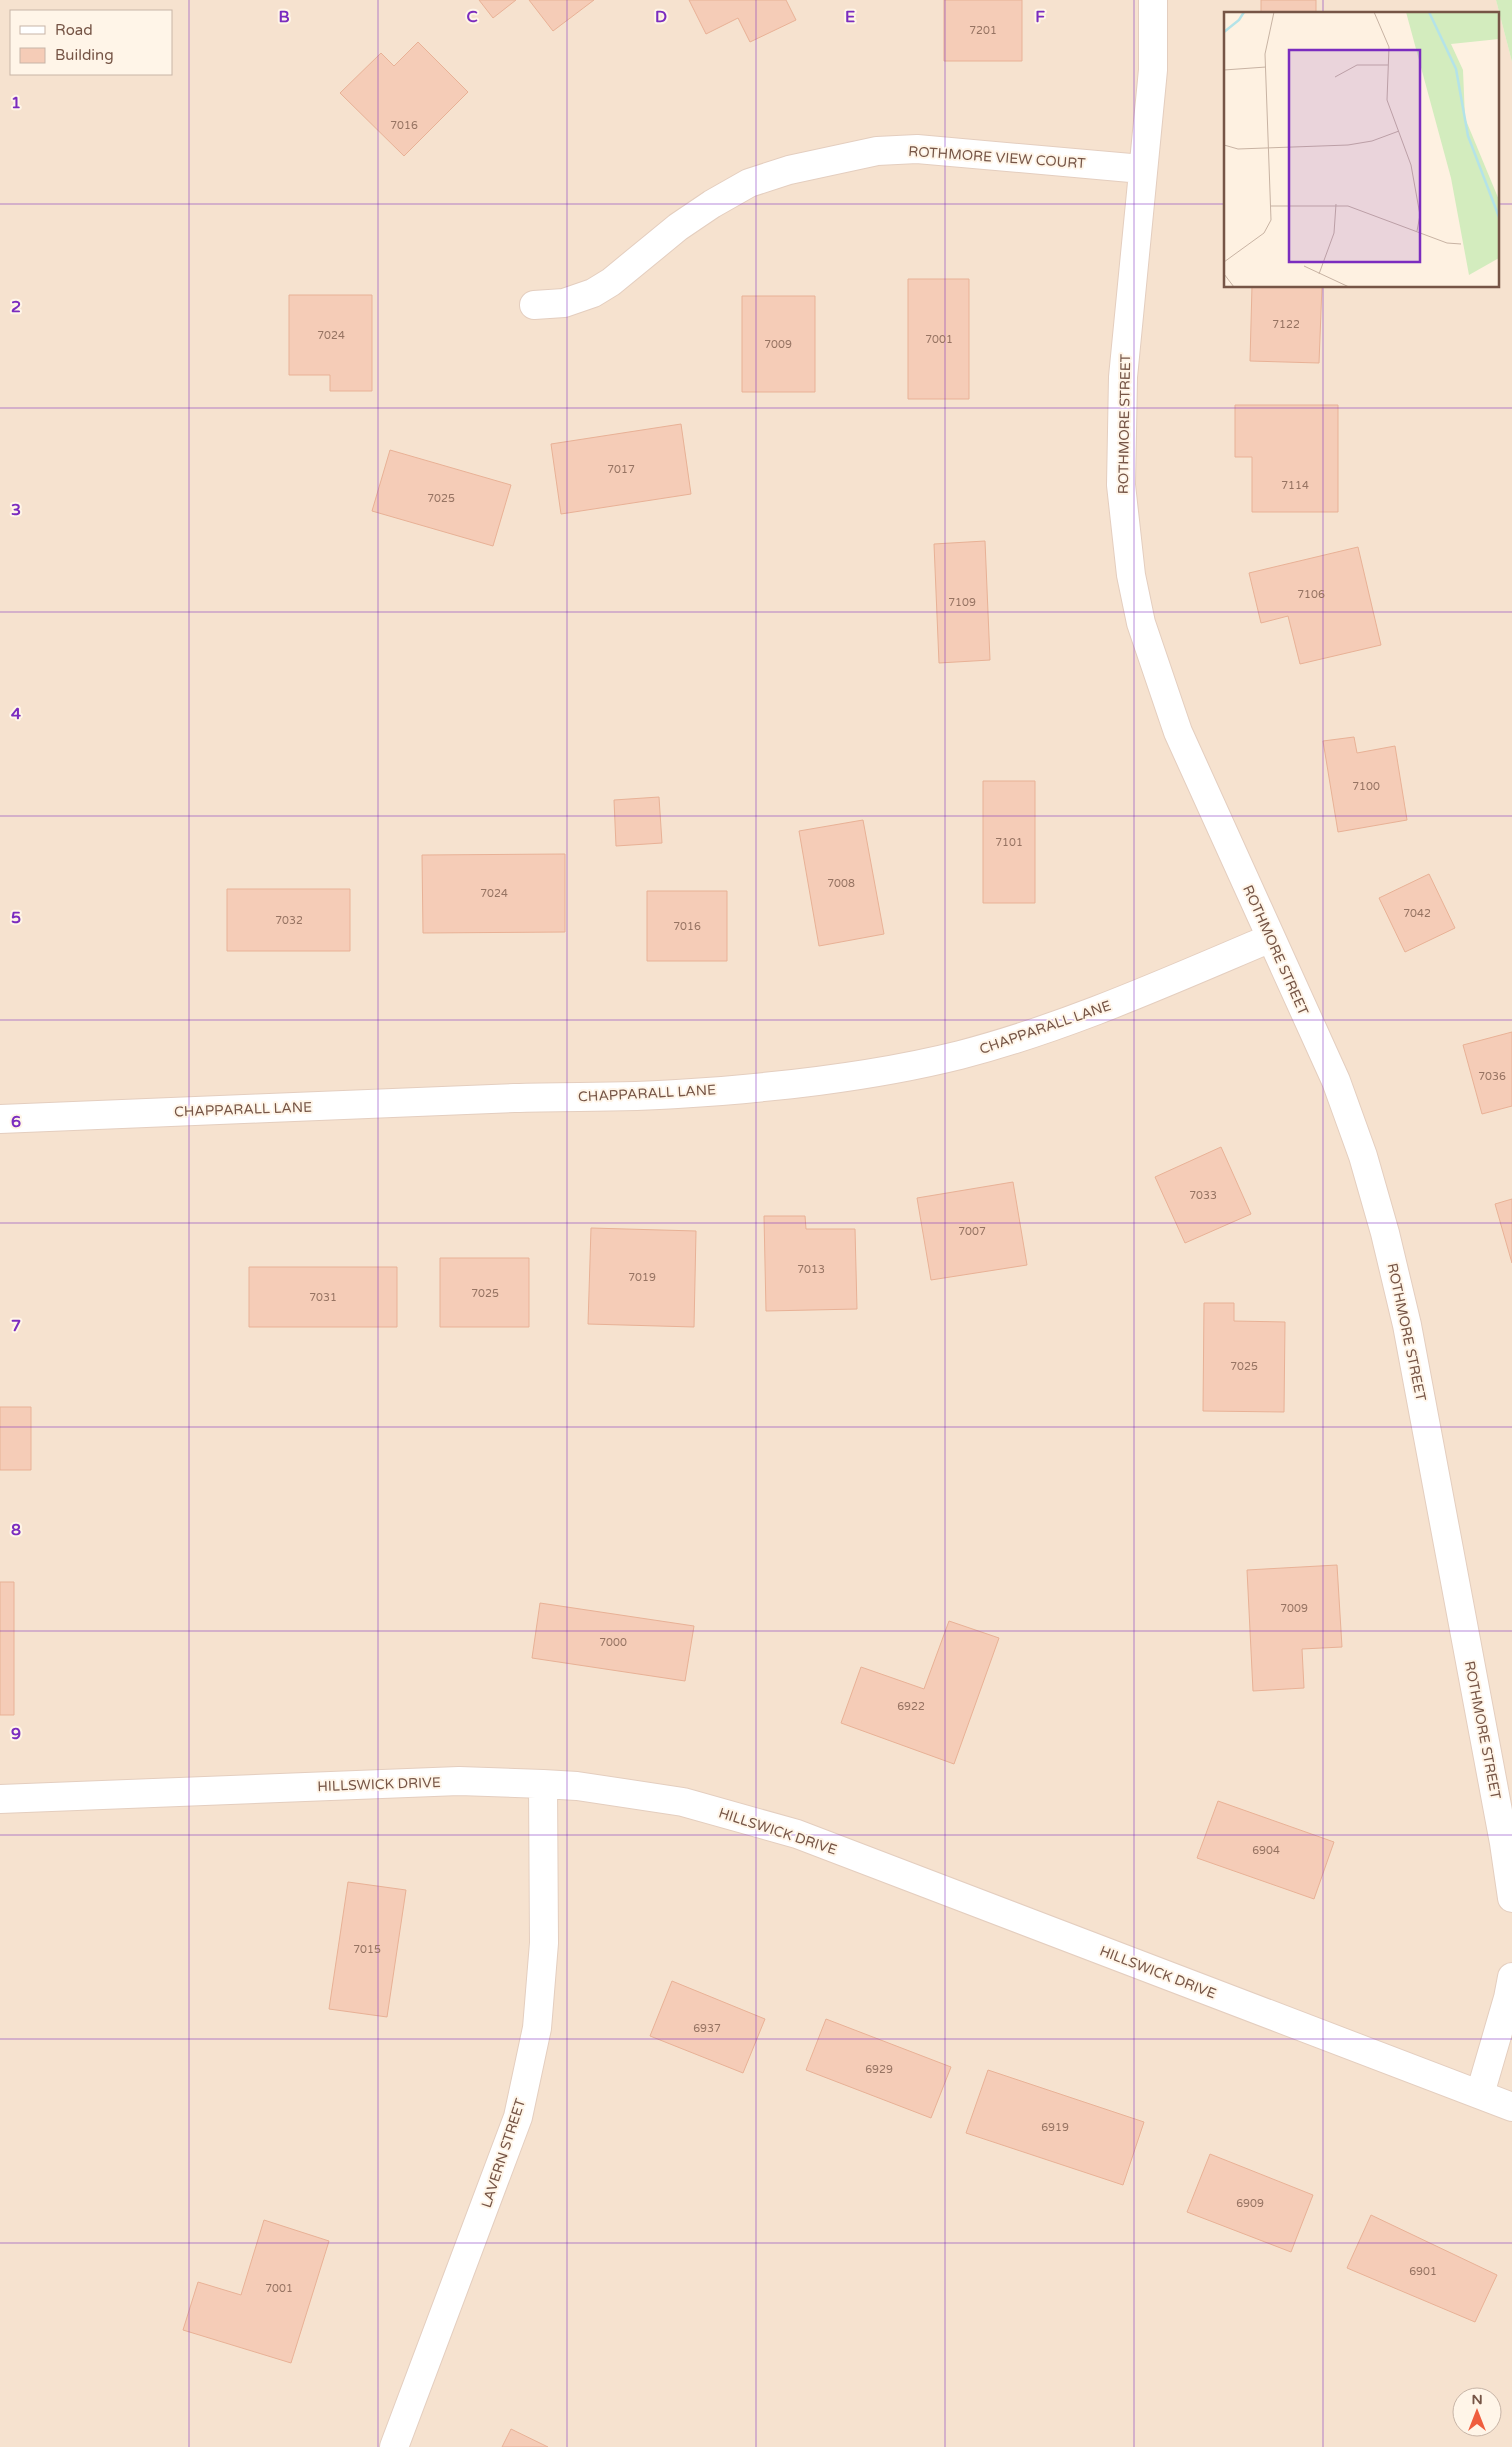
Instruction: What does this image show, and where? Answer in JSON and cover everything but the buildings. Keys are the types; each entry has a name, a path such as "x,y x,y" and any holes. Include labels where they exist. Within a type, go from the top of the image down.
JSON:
{"street":[{"name":"ROTHMORE STREET","path":"1153,0 1153,70 1123,378 1121,485 1131,575 1141,624 1178,732 1336,1082 1363,1156 1385,1234 1407,1325 1502,1833 1512,1898"},
{"name":"ROTHMORE VIEW COURT","path":"534,305 564,303 593,293 611,282 678,227 712,204 749,183 789,170 877,151 917,149 1142,169"},
{"name":"CHAPPARALL LANE","path":"0,1120 518,1098 676,1094 823,1080 888,1070 959,1055 1019,1038 1094,1013 1270,938"},
{"name":"HILLSWICK DRIVE","path":"0,1799 459,1781 577,1786 682,1802 797,1834 1512,2107"},
{"name":"LAVERN STREET","path":"394,2447 518,2117 537,2028 544,1943 543,1784"},
{"path":"1480,2094 1512,1977"}],"shaded area":[{"path":"0,0 1496,0 1499,12 1224,12 1224,288 1500,288 1500,16 1512,62 1512,2447 0,2447"}],"green space":[{"path":"1496,0 1512,0 1512,62 1500,12"}]}
